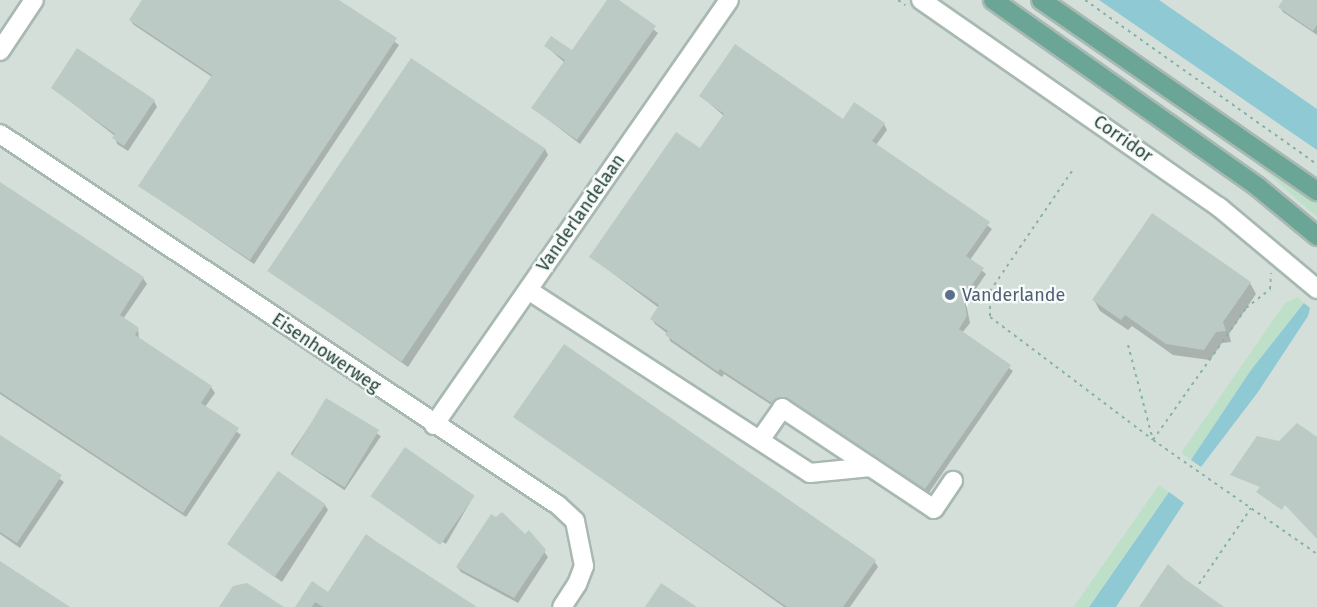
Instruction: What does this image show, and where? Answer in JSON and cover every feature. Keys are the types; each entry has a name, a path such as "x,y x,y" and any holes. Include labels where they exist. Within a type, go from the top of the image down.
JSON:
{"main road":[{"path":"993,0 1258,187 1317,236"},
{"path":"1041,0 1317,191"}],"street":[{"path":"0,51 34,0"},
{"name":"Vanderlandelaan","path":"434,425 729,0"},
{"name":"Corridor","path":"914,3 1219,207 1317,289"},
{"name":"Eisenhowerweg","path":"0,134 434,425 558,505 574,521 582,544 584,566 578,584 562,607"},
{"path":"528,290 810,473 871,467"},
{"path":"760,440 782,408 934,509 953,481"}],"path":[{"path":"898,0 914,3"},
{"path":"1085,0 1317,164"},
{"path":"1072,171 990,291 990,316 1153,440 1317,554"},
{"path":"1153,440 1246,308 1270,289 1270,268"},
{"path":"1128,345 1153,440"},
{"path":"1198,584 1251,508"}],"shaded area":[{"path":"0,0 1317,0 1317,607 0,607"}],"green space":[{"path":"1258,165 1317,203 1317,217"},
{"path":"1298,297 1304,303 1251,370 1191,460 1181,453 1285,303"},
{"path":"1159,485 1169,492 1088,607 1074,606"}],"water":[{"path":"1099,0 1159,0 1317,109 1317,150"},
{"path":"1304,303 1310,308 1308,316 1258,392 1201,467 1191,460 1251,370"},
{"path":"1169,492 1184,503 1116,607 1089,607"}],"building":[{"path":"142,0 339,0 397,38 250,260 138,186 212,75 129,20"},
{"path":"607,0 619,0 656,26 577,140 531,108 565,60 544,46 551,36 572,50"},
{"path":"1283,0 1317,0 1317,25 1313,31 1278,7"},
{"path":"735,44 843,119 854,102 885,123 872,141 990,222 966,256 984,268 964,296 967,316 959,329 1011,365 925,489 788,399 778,398 772,403 720,369 718,372 665,335 668,331 650,319 659,305 589,257 676,132 700,148 724,114 699,96"},
{"path":"77,48 155,100 124,146 112,138 115,134 51,88"},
{"path":"411,58 545,149 402,362 267,271"},
{"path":"0,182 144,277 120,315 139,328 135,335 212,386 201,403 239,428 183,513 0,392"},
{"path":"1152,213 1251,282 1223,322 1226,331 1216,332 1204,350 1166,344 1125,315 1121,320 1092,300"},
{"path":"564,344 876,560 843,607 787,607 513,417"},
{"path":"326,398 379,430 345,487 291,455"},
{"path":"1297,423 1317,437 1317,539 1285,505 1282,510 1256,492 1260,487 1230,475 1257,436 1279,441"},
{"path":"0,435 62,475 17,543 0,532"},
{"path":"405,447 475,496 440,545 371,496"},
{"path":"278,471 326,504 274,577 227,544"},
{"path":"502,512 525,534 529,530 546,550 514,598 456,567 491,514 496,517"},
{"path":"366,534 477,607 323,607 315,602 312,607 295,607 312,581 328,592"},
{"path":"0,561 70,607 0,607"},
{"path":"1168,564 1185,579 1224,607 1139,607"},
{"path":"247,583 284,607 219,607 233,586"},
{"path":"661,583 697,607 645,607"}],"place":[{"name":"Vanderlande","path":"950,295"}]}
